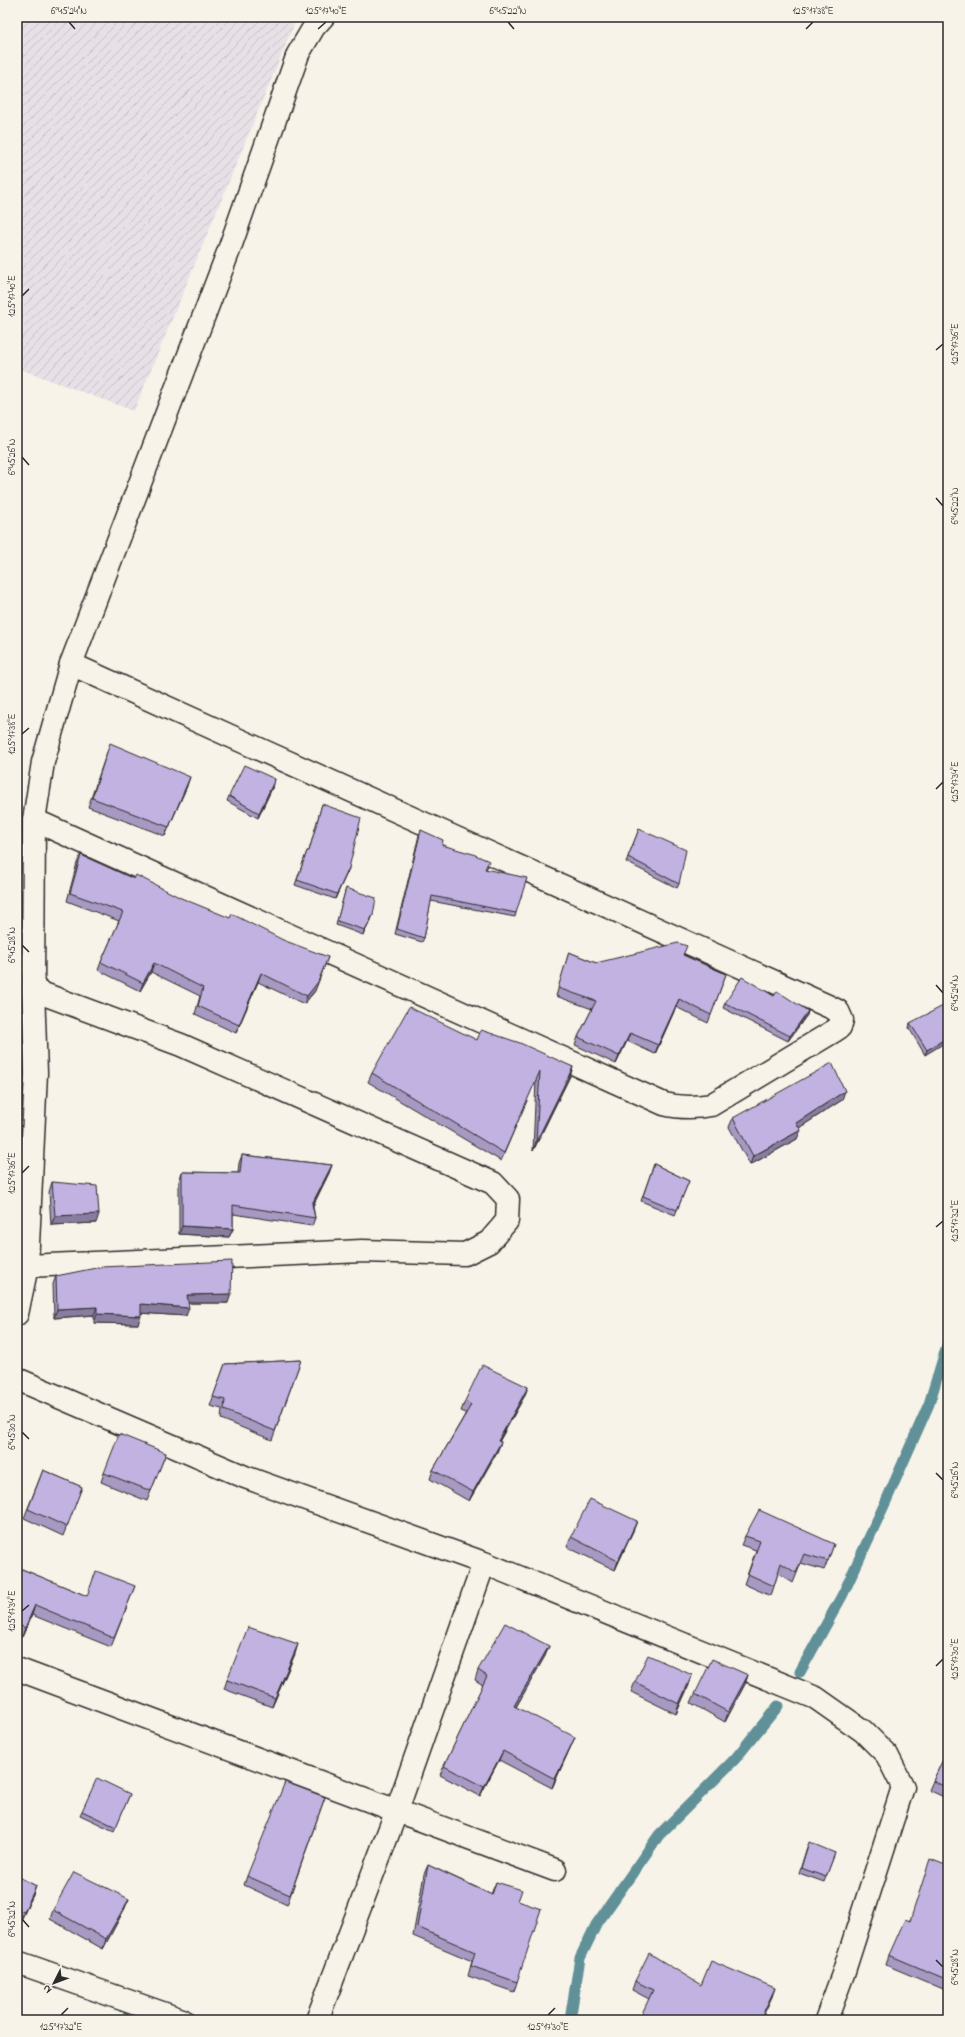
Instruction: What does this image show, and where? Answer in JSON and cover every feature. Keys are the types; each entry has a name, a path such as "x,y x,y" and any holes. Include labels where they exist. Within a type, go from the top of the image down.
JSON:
{"street":[{"path":"17,1314 27,1266 36,1073 33,990 34,820 43,762 70,664 229,250 298,54 314,27 323,17"},
{"path":"34,820 671,1106 695,1108 711,1105 834,1031 840,1027 842,1020 838,1011 830,1007 70,664"},
{"path":"27,1266 362,1251 465,1254 489,1242 507,1221 508,1199 493,1183 442,1160 180,1045 33,990"},
{"path":"17,1379 245,1477 484,1563 816,1698 863,1731 886,1755 903,1787 843,1974 826,2020"},
{"path":"317,2020 397,1810 484,1563"},
{"path":"17,1669 555,1870"},
{"path":"17,1962 182,2020"}],"shaded area":[{"path":"17,17 297,17 134,411 17,368"}],"building":[{"path":"110,743 190,777 169,827 92,798"},
{"path":"244,765 275,779 259,813 229,796"},
{"path":"322,804 361,818 349,868 337,894 297,880 307,851 309,851"},
{"path":"639,829 686,850 679,884 628,857"},
{"path":"421,830 443,840 442,845 473,854 489,861 485,869 527,878 516,913 432,896 424,938 397,929"},
{"path":"81,855 134,879 136,875 181,898 230,918 232,914 283,940 328,957 318,982 307,996 261,973 239,1025 198,1006 203,988 154,963 143,983 101,962 123,912 70,893"},
{"path":"346,888 376,898 373,915 365,930 337,921"},
{"path":"17,928 22,931 17,940"},
{"path":"678,943 687,946 683,955 726,974 711,1015 679,999 658,1045 630,1033 619,1056 578,1037 596,1001 558,988 569,952 596,963"},
{"path":"742,977 774,996 777,991 808,1011 790,1036 725,1003"},
{"path":"945,1005 948,1011 948,1037 927,1050 910,1023"},
{"path":"409,1007 477,1040 481,1030 520,1043 573,1067 536,1142 540,1071 504,1153 372,1073"},
{"path":"832,1063 845,1091 796,1123 801,1130 753,1156 733,1118"},
{"path":"242,1155 332,1165 312,1204 315,1218 233,1205 233,1229 182,1226 182,1172 240,1173"},
{"path":"654,1164 689,1181 677,1210 643,1196"},
{"path":"52,1182 97,1186 99,1214 55,1216"},
{"path":"232,1261 231,1294 187,1295 189,1308 141,1304 141,1316 97,1314 97,1307 57,1309 56,1276 101,1267"},
{"path":"301,1360 275,1431 224,1410 225,1400 213,1397 225,1364"},
{"path":"482,1365 528,1387 498,1441 501,1442 473,1492 433,1470 471,1405 465,1401"},
{"path":"119,1434 166,1453 151,1491 104,1473"},
{"path":"43,1470 82,1487 67,1527 28,1509"},
{"path":"590,1499 637,1521 618,1561 571,1537"},
{"path":"759,1510 834,1544 828,1561 804,1554 796,1573 781,1563 774,1586 748,1574 760,1541 745,1536"},
{"path":"17,1567 87,1596 96,1571 135,1586 114,1638 35,1605 25,1628 17,1624"},
{"path":"505,1623 549,1646 514,1706 575,1737 555,1779 503,1751 484,1787 444,1766 487,1676 478,1670"},
{"path":"248,1627 298,1644 275,1698 227,1680"},
{"path":"648,1655 692,1675 679,1704 635,1682"},
{"path":"712,1659 748,1675 728,1712 695,1694"},
{"path":"948,1749 948,1788 933,1781"},
{"path":"97,1778 130,1794 116,1827 82,1811"},
{"path":"285,1782 325,1797 290,1895 247,1876"},
{"path":"809,1842 835,1853 826,1877 801,1868"},
{"path":"930,1859 948,1866 948,1980 889,1955 905,1919 910,1921"},
{"path":"428,1865 492,1895 496,1882 522,1890 518,1901 541,1909 517,1982 471,1966 475,1952 417,1927"},
{"path":"74,1872 129,1899 106,1939 53,1910"},
{"path":"17,1876 36,1886 24,1912 17,1909"},
{"path":"649,1953 701,1985 711,1961 775,1988 760,2020 639,2020 653,1990 635,1981"}],"waterway":[{"path":"800,1672 843,1594 887,1499 929,1404 948,1342"},
{"path":"570,2020 580,1958 596,1925 659,1835 735,1759 778,1706"}]}
